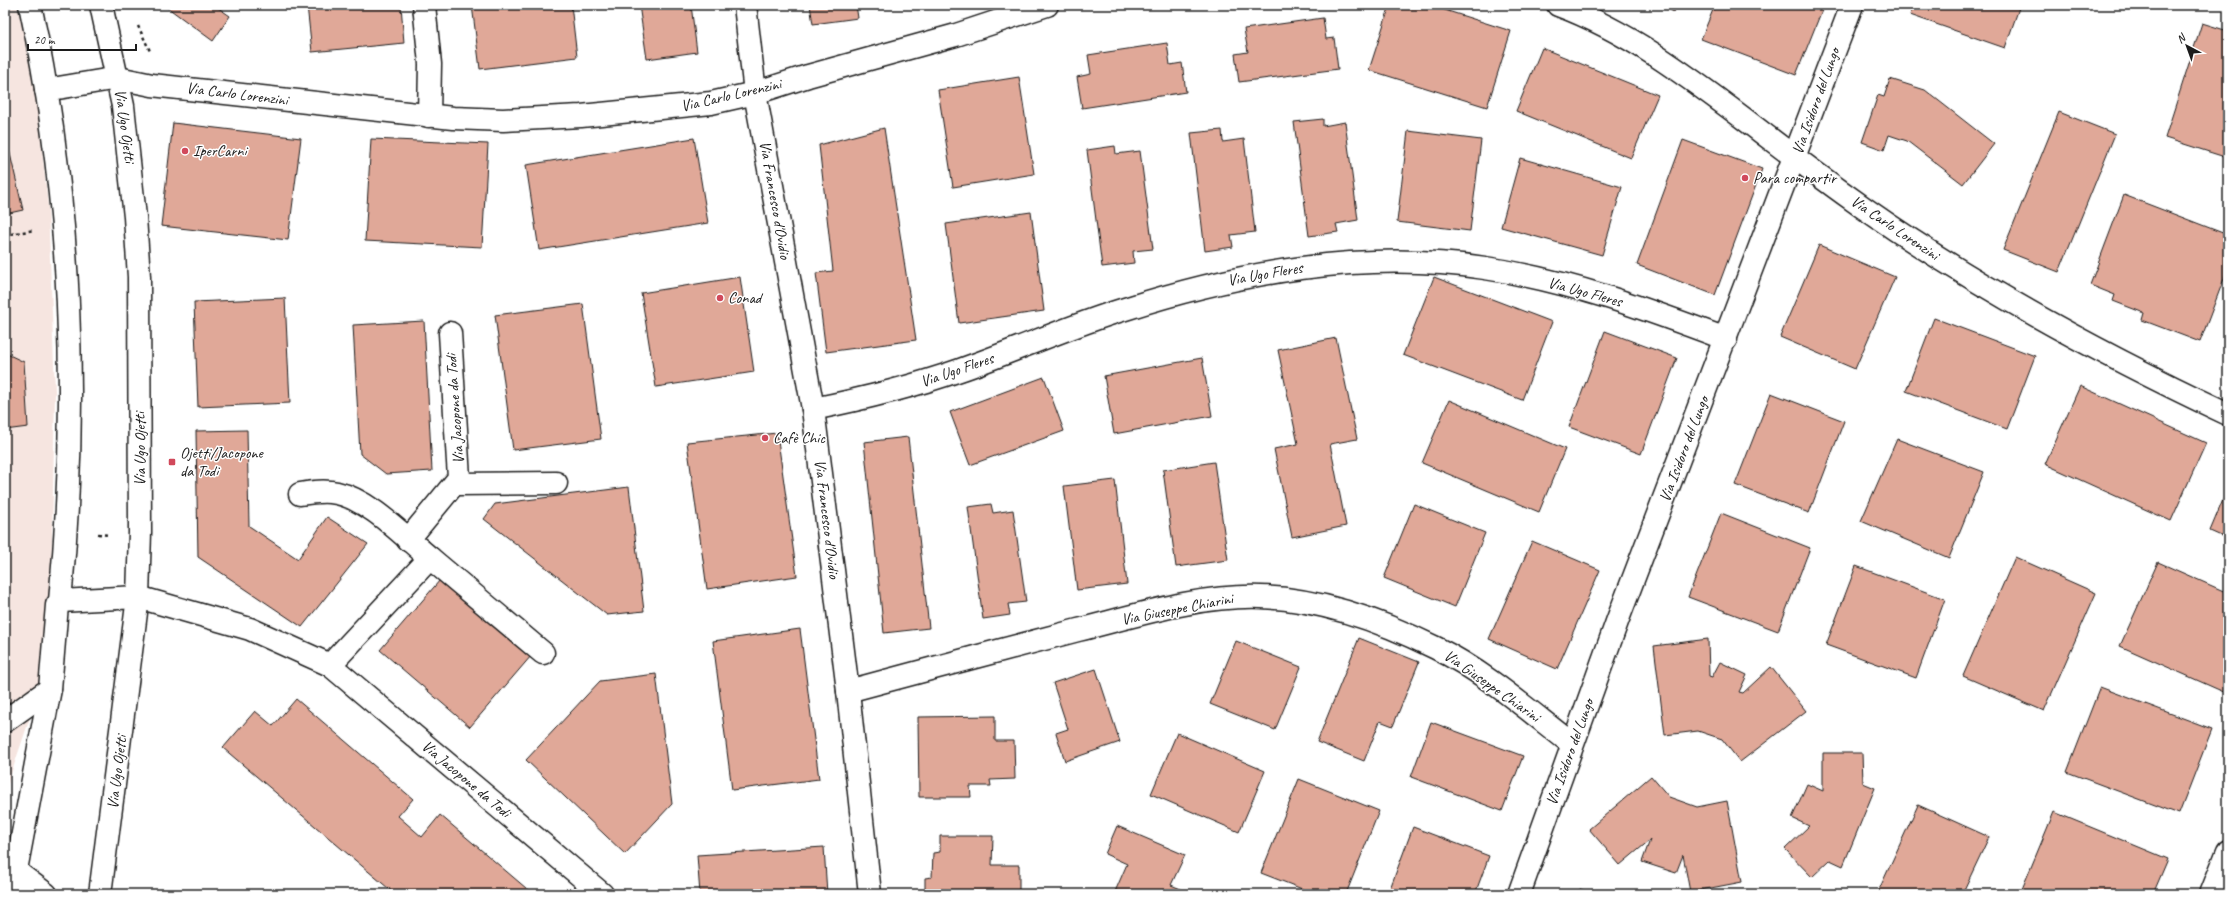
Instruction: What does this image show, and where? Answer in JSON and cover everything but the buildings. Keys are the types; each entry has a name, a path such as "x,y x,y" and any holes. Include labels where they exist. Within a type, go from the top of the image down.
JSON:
{"street":[{"path":"8,894 10,867 50,689 57,605 60,601 67,532 70,404 62,232 53,136 30,5"},
{"name":"Via Ugo Ojetti","path":"100,894 138,597 140,532 139,277 133,190 118,78 101,5"},
{"path":"424,5 430,64 429,116"},
{"name":"Via Francesco d'Ovidio","path":"745,5 755,93 813,409 848,691 870,894"},
{"name":"Via Carlo Lorenzini","path":"46,90 118,78 152,85 429,116 496,120 581,116 666,109 711,103 755,93 808,76 956,35 1047,5"},
{"name":"Via Carlo Lorenzini","path":"1558,5 1601,24 1646,49 1708,92 1795,158 1894,229 1991,291 2054,326 2228,414"},
{"name":"Via Isidoro del Lungo","path":"1519,894 1572,744 1852,5"},
{"name":"Via Ugo Fleres","path":"813,409 861,399 942,376 1092,320 1196,288 1268,273 1335,264 1406,262 1486,268 1612,299 1661,314 1726,340"},
{"name":"Via Jacopone da Todi","path":"408,540 460,478 450,333"},
{"name":"Via Jacopone da Todi","path":"455,484 556,483"},
{"path":"300,494 324,491 337,493 353,498 366,506 544,653"},
{"path":"330,665 430,558"},
{"name":"Via Jacopone da Todi","path":"60,601 138,597 250,629 330,665 602,894"},
{"name":"Via Giuseppe Chiarini","path":"848,691 1153,611 1211,600 1263,597 1333,608 1384,625 1438,649 1487,680 1572,744"},
{"path":"5,721 50,689"},
{"path":"2211,894 2228,851"},
{"path":"10,867 46,894"}],"shaded area":[{"path":"5,5 20,5 35,81 48,206 55,392 51,586 43,679 5,792"}],"place":[{"name":"IperCarni","path":"185,151"},
{"name":"Para compartir","path":"1745,178"},
{"name":"Conad","path":"720,298"},
{"name":"Cafè Chic","path":"765,438"},
{"name":"Ojetti/Jacopone da Todi","path":"172,462"}]}
